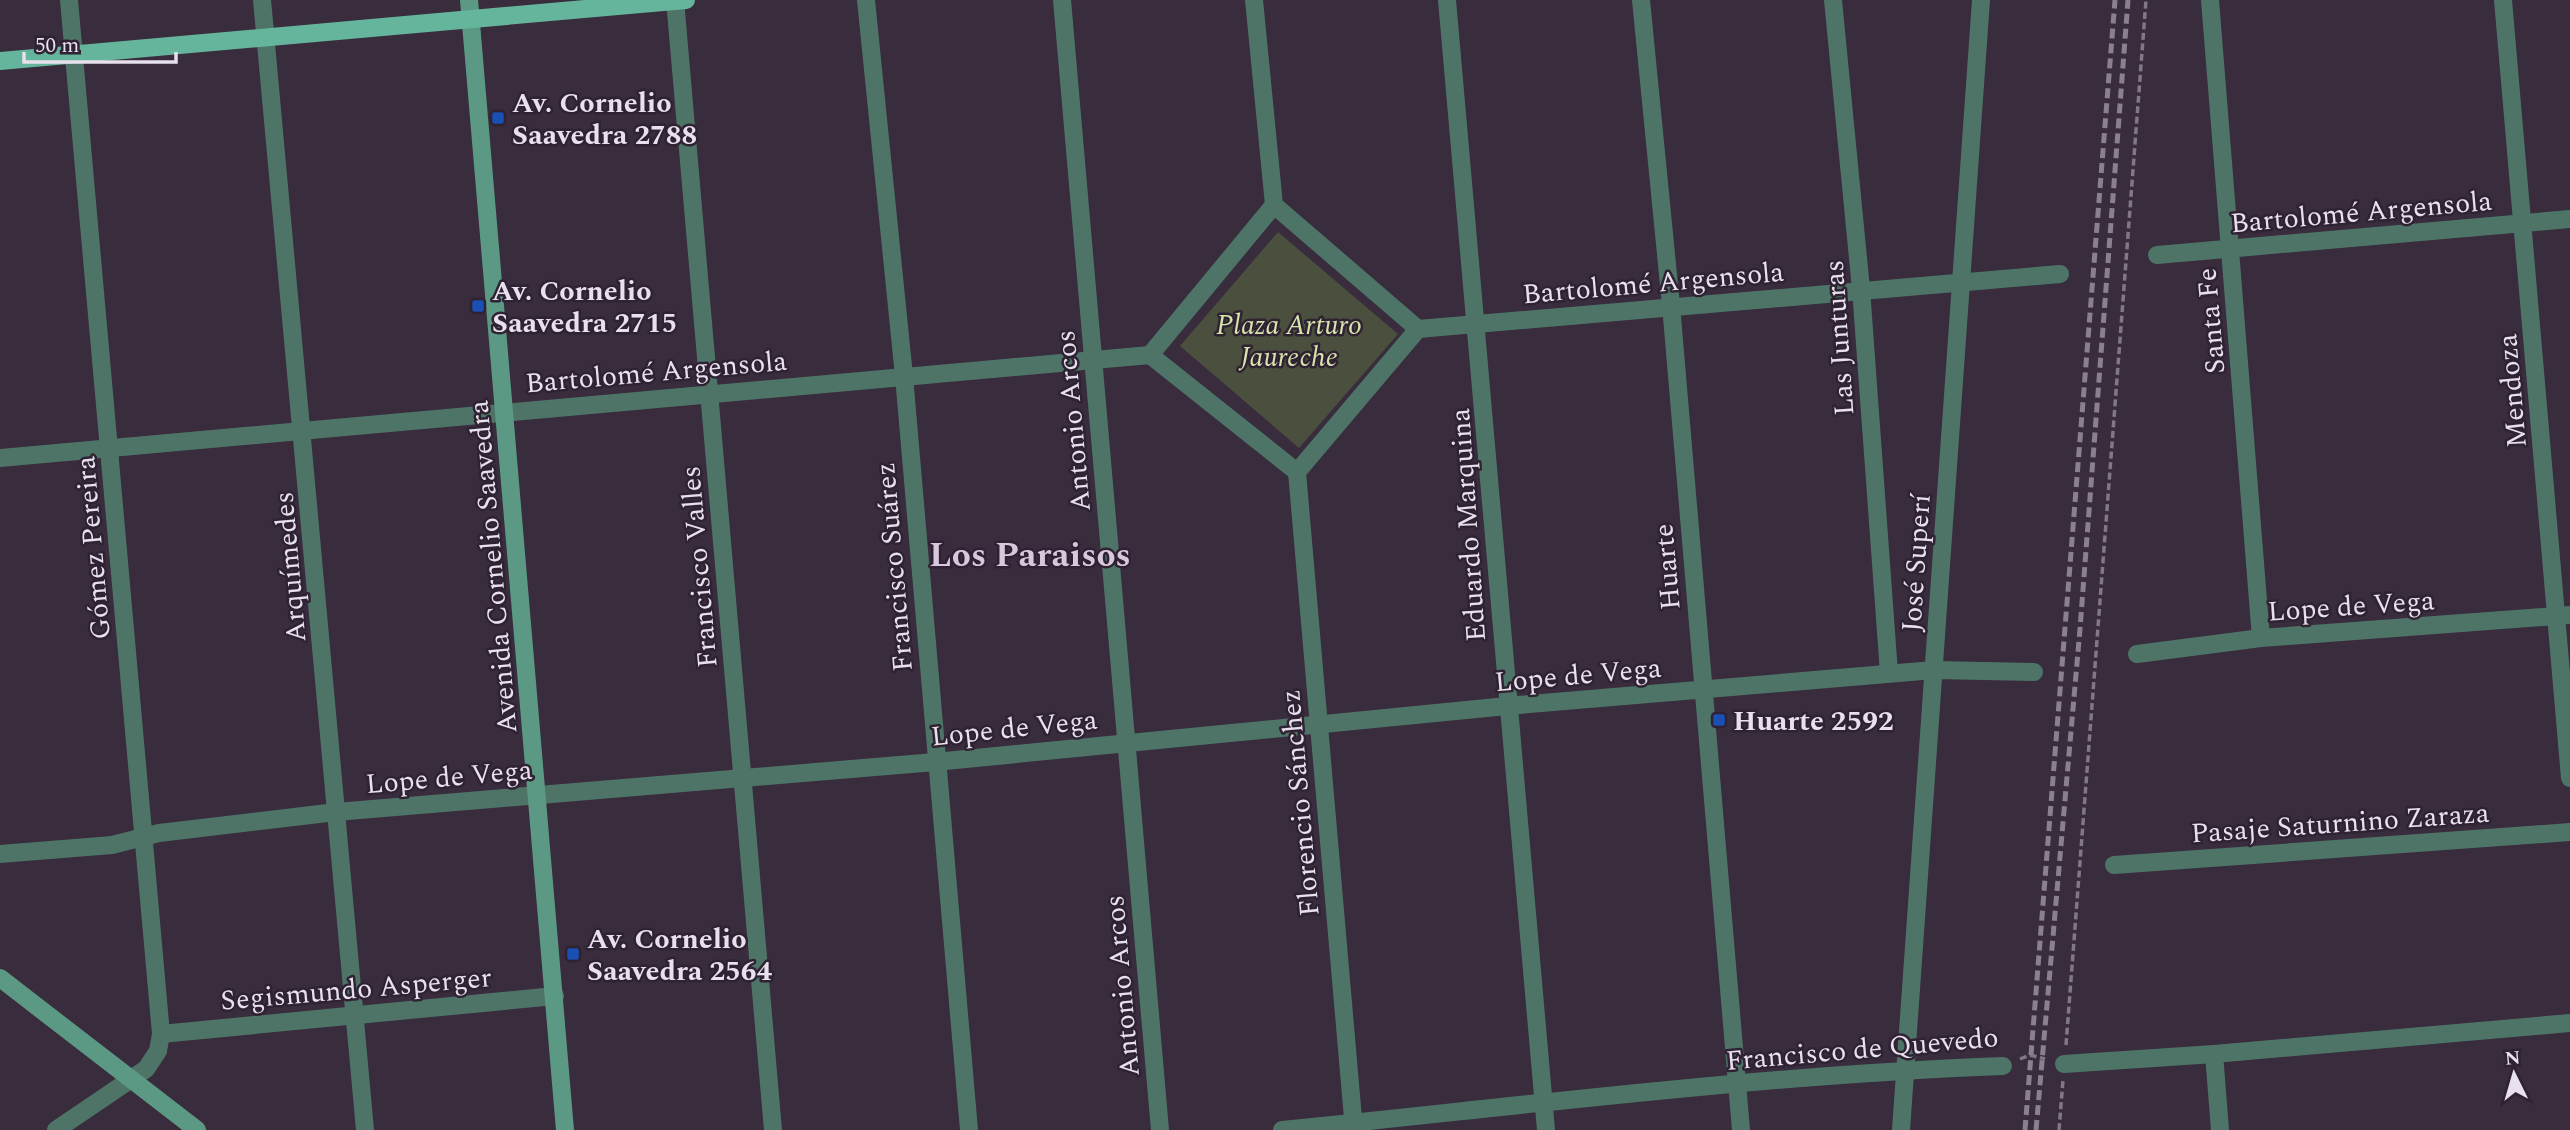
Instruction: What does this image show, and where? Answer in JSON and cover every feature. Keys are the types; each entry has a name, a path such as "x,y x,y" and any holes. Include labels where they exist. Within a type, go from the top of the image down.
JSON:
{"main road":[{"name":"Avenida Cornelio Saavedra","path":"469,0 565,1130"},
{"path":"0,61 686,0"},
{"path":"0,978 197,1130"}],"street":[{"name":"Gómez Pereira","path":"55,1130 153,1061 161,1034 69,0"},
{"name":"Arquímedes","path":"262,0 365,1130"},
{"name":"Francisco Valles","path":"675,0 773,1130"},
{"name":"Francisco Suárez","path":"866,0 904,376 935,762 969,1130"},
{"name":"Antonio Arcos","path":"1062,0 1160,1130"},
{"path":"1254,0 1274,205 1418,329 1297,472 1150,355 1274,205"},
{"name":"Eduardo Marquina","path":"1447,0 1478,325 1507,706 1546,1130"},
{"name":"Huarte","path":"1641,0 1671,305 1741,1130"},
{"name":"Las Junturas","path":"1833,0 1861,289 1889,673"},
{"name":"José Superí","path":"1901,1130 1981,0"},
{"name":"Santa Fe","path":"2210,0 2261,638"},
{"name":"Mendoza","path":"2503,0 2522,223 2563,616 2570,778"},
{"name":"Bartolomé Argensola","path":"2157,255 2570,219"},
{"name":"Bartolomé Argensola","path":"1418,329 1671,305 2060,274"},
{"name":"Bartolomé Argensola","path":"0,458 505,410 1150,355"},
{"name":"Florencio Sánchez","path":"1297,472 1354,1126"},
{"name":"Lope de Vega","path":"2137,654 2261,638 2563,616"},
{"name":"Lope de Vega","path":"0,854 112,845 142,836 336,812 935,762 1507,706 1934,670 2035,671"},
{"name":"Pasaje Saturnino Zaraza","path":"2114,865 2570,832"},
{"name":"Segismundo Asperger","path":"161,1034 355,1013 555,996"},
{"path":"2064,1064 2214,1054 2570,1023"},
{"path":"2214,1054 2220,1130"},
{"name":"Francisco de Quevedo","path":"1282,1130 1354,1126 1737,1084 1905,1070 2003,1066"}],"path":[{"path":"2059,1130 2146,0"},
{"name":"Francisco de Quevedo","path":"2003,1066 2030,1055 2064,1064"}],"green space":[{"name":"Plaza Arturo Jaureche","path":"1278,232 1398,334 1299,448 1180,346"}],"railway":[{"path":"2025,1130 2115,0"},
{"path":"2036,1130 2080,629 2128,0"}],"place":[{"name":"Av. Cornelio Saavedra 2788","path":"498,118"},
{"name":"Av. Cornelio Saavedra 2715","path":"478,306"},
{"name":"Huarte 2592","path":"1719,720"},
{"name":"Av. Cornelio Saavedra 2564","path":"573,954"}],"district":[{"name":"Los Paraisos","path":"1030,554"}]}
